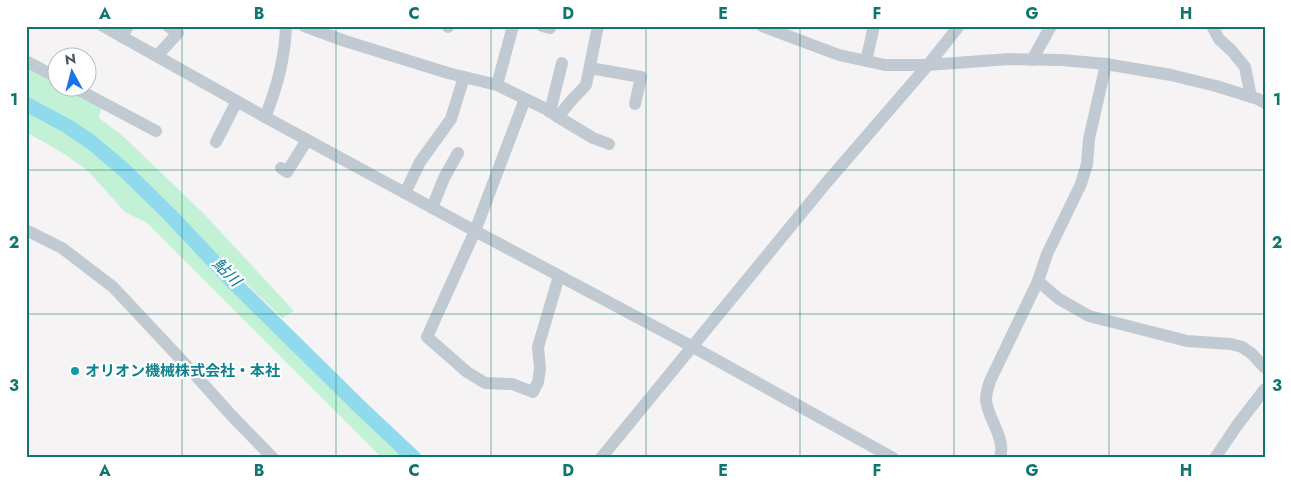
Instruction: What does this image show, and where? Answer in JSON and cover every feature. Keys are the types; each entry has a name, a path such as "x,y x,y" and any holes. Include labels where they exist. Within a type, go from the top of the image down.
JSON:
{"street":[{"path":"103,26 125,32 157,56 265,117 693,347 892,458"},
{"path":"157,56 178,34 168,26"},
{"path":"265,117 281,68 286,26"},
{"path":"304,26 345,41 448,73 497,84 554,114 593,138 609,144"},
{"path":"497,84 513,26"},
{"path":"554,114 570,102 586,85 598,26"},
{"path":"866,61 874,26"},
{"path":"601,458 959,26"},
{"path":"1032,60 1051,26"},
{"path":"1212,26 1220,39 1245,67 1251,97"},
{"path":"766,27 788,31 839,55 885,65 928,65 1009,59 1062,60 1106,64 1171,75 1216,86 1251,97 1265,104"},
{"path":"26,61 48,73"},
{"path":"554,114 562,63"},
{"path":"1000,458 1002,446 988,407 986,399 987,390 1038,281 1047,254 1081,184 1087,164 1091,130 1106,64"},
{"path":"590,68 641,78 635,104"},
{"path":"405,193 420,162 450,119 464,77"},
{"path":"93,98 156,132"},
{"path":"525,99 475,231 427,337 467,372 485,383 512,384 533,392 538,382 540,369 538,347 559,276"},
{"path":"216,142 237,101"},
{"path":"287,171 307,140"},
{"path":"432,208 444,178 458,153"},
{"path":"26,230 62,248 113,287 273,458"},
{"path":"1038,281 1059,299 1089,316 1187,341 1231,344 1242,347 1265,368"},
{"path":"1215,458 1265,389"}],"green space":[{"path":"26,67 48,79 48,98 82,98 101,108 99,118 124,137 204,214 294,311 282,318 107,147 82,129 26,103"},
{"path":"26,112 55,123 87,143 127,178 164,213 288,342 406,458 382,458 147,223 125,212 88,171 63,153 26,132"}],"waterway":[{"name":"鮎川","path":"26,104 67,126 91,142 123,169 170,215 234,283 414,458"}],"place":[{"name":"オリオン機械株式会社・本社","path":"75,371"}]}
